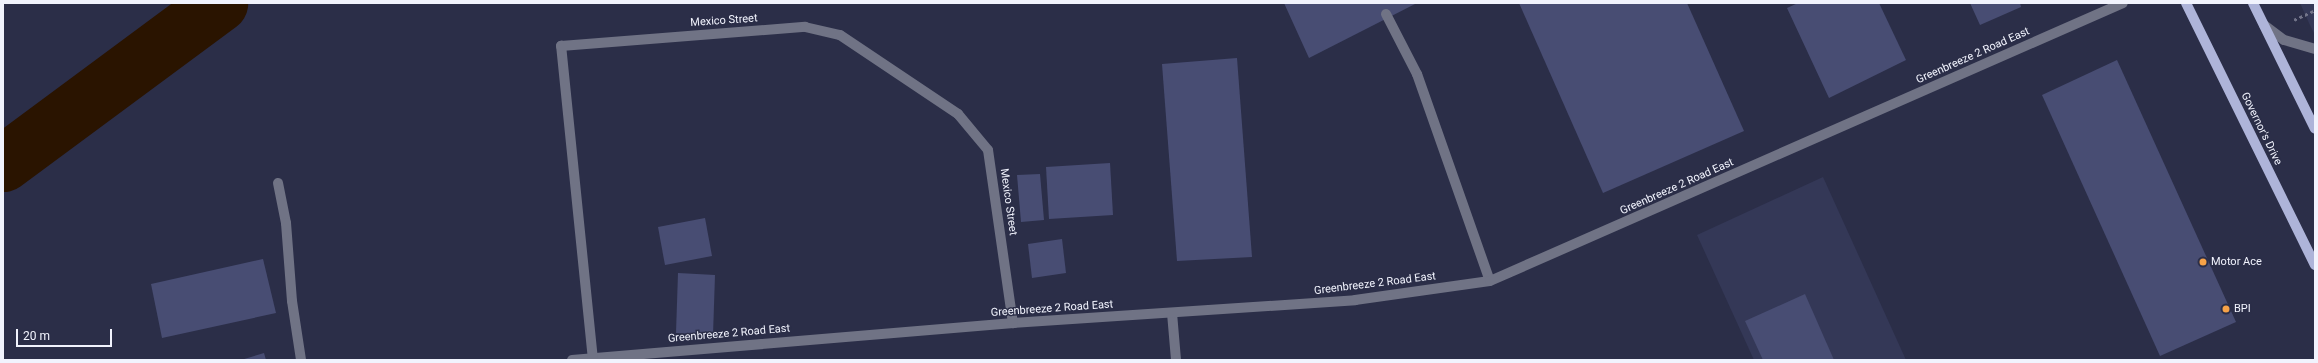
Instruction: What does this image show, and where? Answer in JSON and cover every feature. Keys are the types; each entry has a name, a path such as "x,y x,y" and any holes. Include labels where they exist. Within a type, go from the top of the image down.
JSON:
{"main road":[{"name":"Governor's Drive","path":"2186,3 2315,265"},
{"path":"2253,3 2315,129"}],"street":[{"name":"Greenbreeze 2 Road East","path":"572,360 1013,323 1355,300 1490,281 2123,3"},
{"path":"1386,14 1417,74 1490,281"},
{"path":"2264,25 2284,40 2315,49"},
{"name":"Mexico Street","path":"593,358 561,46 805,27 840,35 958,114 988,150 1013,323"},
{"path":"278,183 286,223 292,301 301,360"},
{"path":"1172,313 1176,360"}],"path":[{"path":"2289,22 2315,10"}],"shaded area":[{"path":"2300,3 2315,3 2315,35 2309,23"},
{"path":"1823,177 1906,360 1754,360 1697,235"}],"building":[{"path":"1284,3 1417,3 1309,58"},
{"path":"1519,3 1687,3 1744,131 1603,193"},
{"path":"1798,3 1879,3 1906,60 1829,98 1787,8"},
{"path":"1970,3 2020,3 2021,7 1980,25"},
{"path":"1237,58 1252,257 1177,261 1162,64"},
{"path":"2117,60 2236,322 2160,356 2042,95"},
{"path":"1110,163 1113,215 1049,219 1046,167"},
{"path":"1040,174 1044,220 1021,222 1017,175"},
{"path":"705,218 712,256 665,265 658,227"},
{"path":"1062,239 1066,273 1032,278 1028,244"},
{"path":"263,259 276,313 162,338 151,284"},
{"path":"678,273 715,275 713,335 676,333"},
{"path":"1805,294 1834,360 1763,360 1745,321"},
{"path":"264,353 266,360 241,360"}],"waterway":[{"path":"3,163 219,3"}],"place":[{"name":"Motor Ace","path":"2203,262"},
{"name":"BPI","path":"2226,309"}]}
